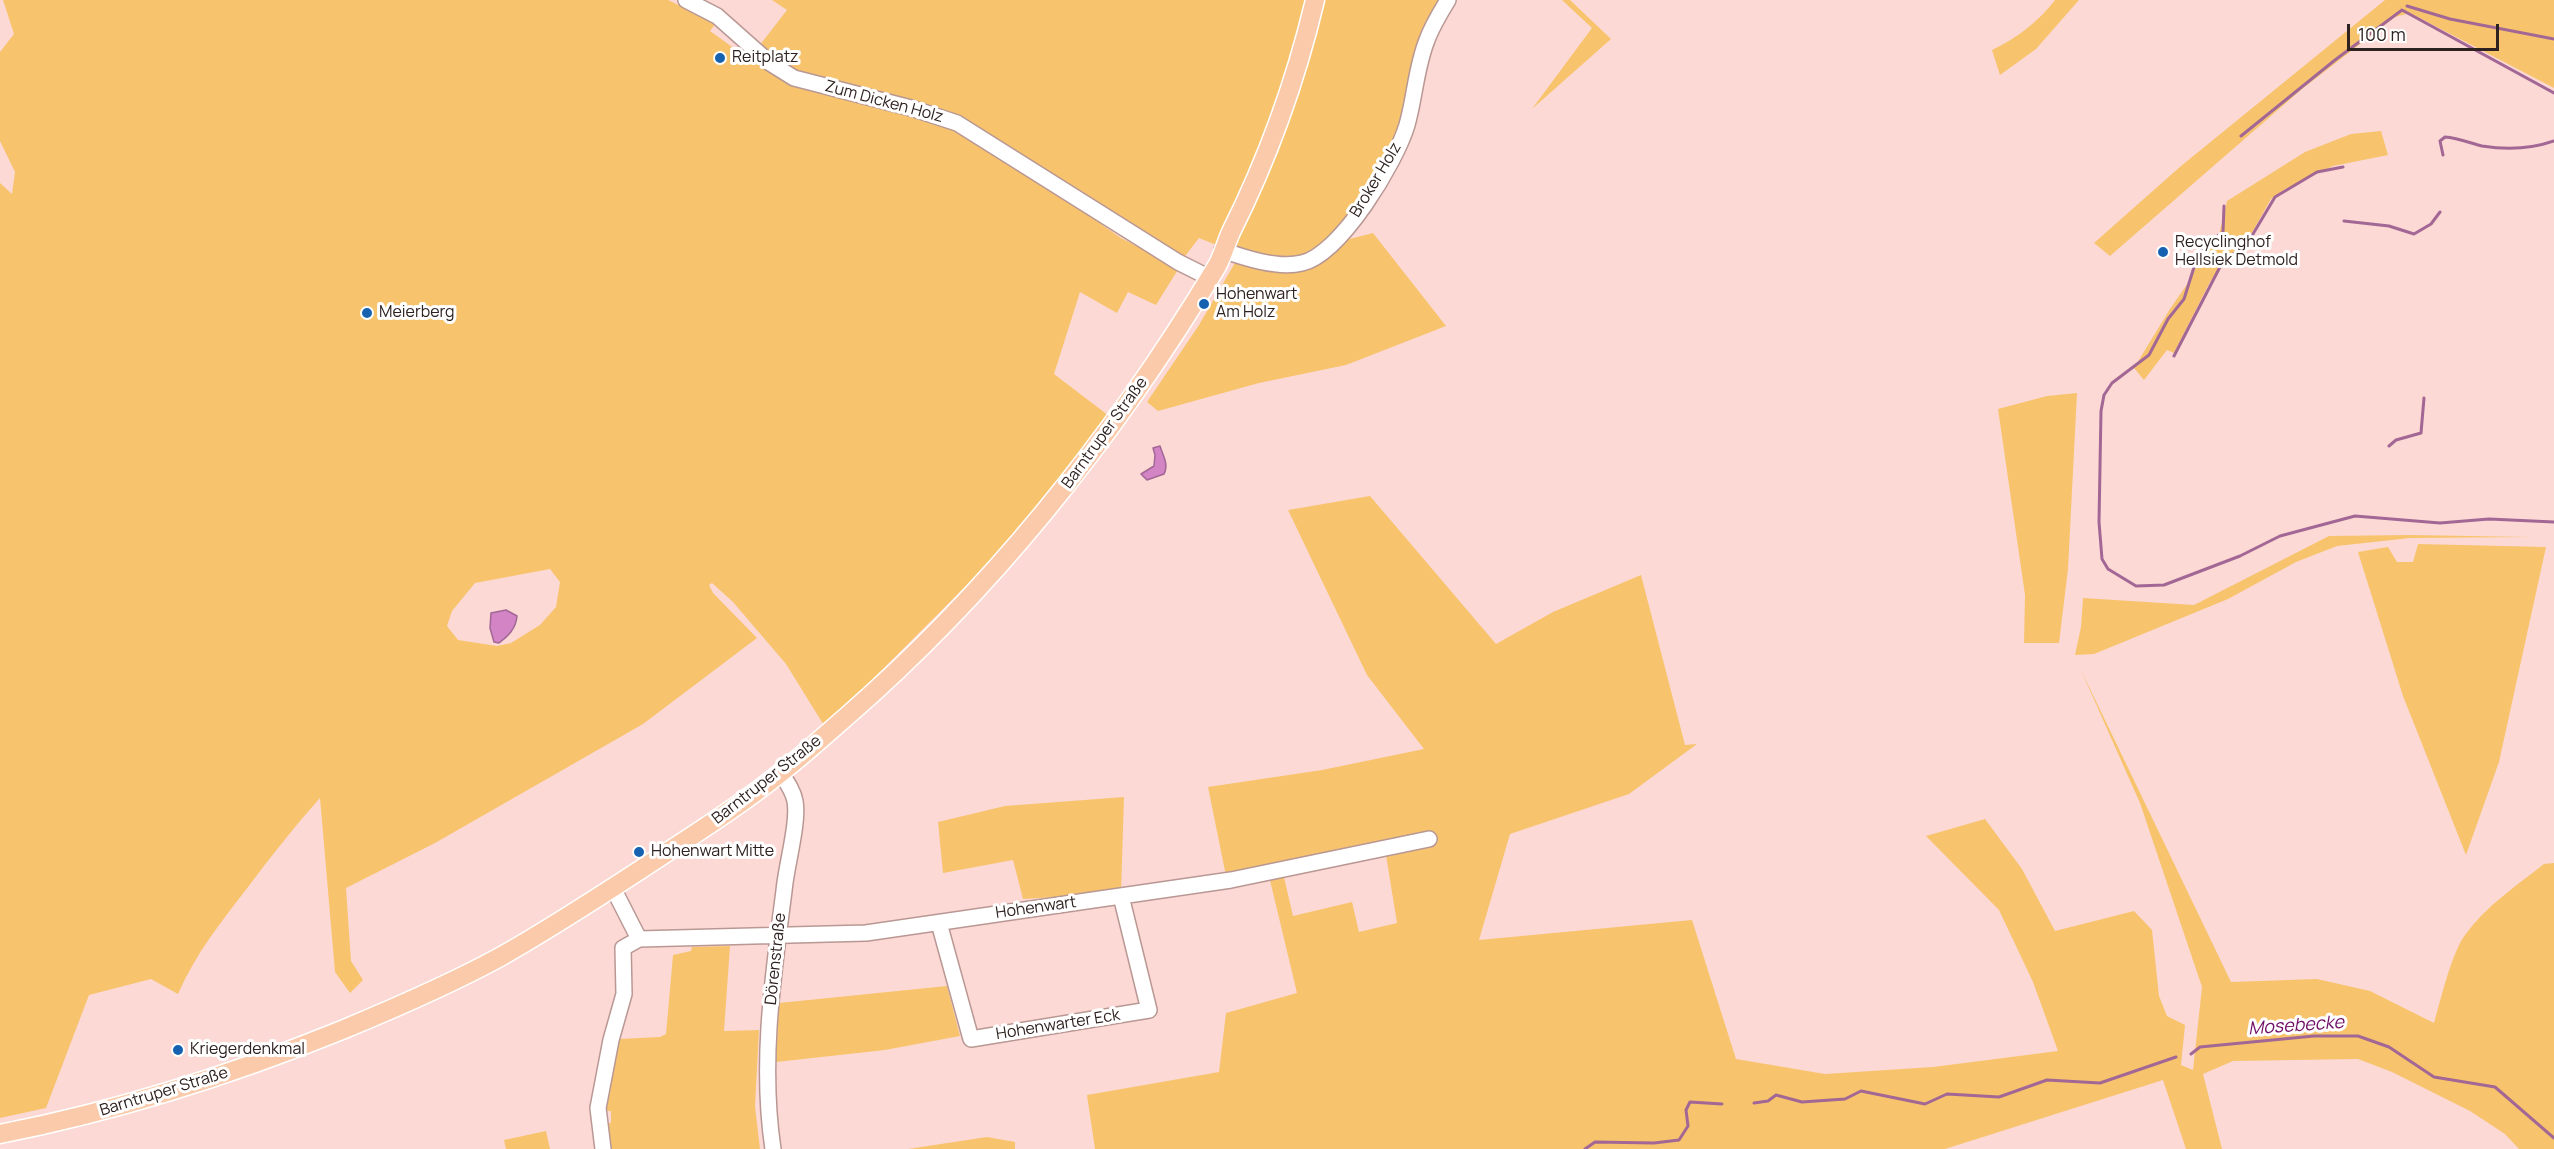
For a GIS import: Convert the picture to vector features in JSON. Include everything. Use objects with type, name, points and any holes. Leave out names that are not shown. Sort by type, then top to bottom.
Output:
[{"type":"main road","name":"Barntruper Straße","points":[[0,1134],[127,1104],[272,1058],[389,1010],[467,974],[538,935],[741,803],[852,712],[909,660],[971,597],[1082,466],[1134,395],[1208,277],[1216,256],[1222,250],[1250,192],[1277,128],[1300,58],[1315,0]]},
{"type":"street","name":"Zum Dicken Holz","points":[[686,0],[717,16],[777,68],[794,78],[911,108],[957,123],[1178,262],[1208,277]]},
{"type":"street","name":"Broker Holz","points":[[1222,250],[1275,264],[1291,265],[1310,260],[1333,244],[1365,204],[1400,143],[1407,125],[1426,41],[1448,0]]},
{"type":"street","name":"Dörenstraße","points":[[773,1149],[769,1122],[766,1060],[778,934],[795,815],[795,800],[780,772]]},
{"type":"street","name":"Hohenwart","points":[[639,939],[866,933],[1016,909],[1232,880],[1429,839]]},
{"type":"street","points":[[603,1149],[598,1107],[611,1040],[624,994],[623,948],[639,939],[613,888]]},
{"type":"street","name":"Hohenwarter Eck","points":[[939,923],[971,1040],[1149,1010],[1121,896]]},
{"type":"shaded area","points":[[3,0],[668,0],[716,23],[710,31],[749,59],[787,10],[772,0],[1446,0],[1399,142],[1332,241],[1296,262],[1234,252],[1199,238],[1179,264],[1103,219],[1102,225],[1121,238],[1179,268],[1156,305],[1128,292],[1117,313],[1080,292],[1054,374],[1113,419],[996,556],[825,727],[786,664],[733,602],[712,583],[709,585],[713,593],[757,638],[643,724],[435,843],[346,888],[351,961],[363,980],[350,993],[335,972],[320,798],[219,925],[201,951],[178,994],[151,979],[89,995],[46,1108],[0,1118],[0,183],[12,194],[15,172],[0,141],[0,52],[14,34]],"holes":[[[550,569],[560,582],[556,607],[540,625],[511,643],[497,646],[458,640],[447,626],[452,611],[475,583]]]},
{"type":"shaded area","points":[[1562,0],[1570,0],[1611,39],[1532,109],[1592,28]]},
{"type":"shaded area","points":[[2055,0],[2079,0],[2036,49],[2000,75],[1992,50],[2026,29]]},
{"type":"shaded area","points":[[2385,0],[2554,0],[2554,88],[2410,13],[2395,17],[2302,89],[2110,256],[2094,243],[2181,166]]},
{"type":"shaded area","points":[[2381,131],[2388,155],[2333,166],[2285,189],[2271,199],[2250,236],[2224,262],[2210,282],[2174,353],[2167,350],[2144,380],[2134,368],[2190,280],[2198,263],[2218,239],[2227,201],[2305,152],[2351,134]]},
{"type":"shaded area","points":[[1373,233],[1446,326],[1346,365],[1259,383],[1158,411],[1147,402],[1199,325],[1236,261],[1288,267],[1338,242]]},
{"type":"shaded area","points":[[2077,393],[2068,569],[2059,643],[2024,643],[2025,595],[1998,409],[2047,396]]},
{"type":"shaded area","points":[[1160,446],[1166,463],[1164,474],[1147,480],[1141,474],[1154,466],[1153,448]]},
{"type":"shaded area","points":[[1370,496],[1496,644],[1553,612],[1641,575],[1685,745],[1697,744],[1629,794],[1510,834],[1479,940],[1692,920],[1736,1059],[1825,1074],[1933,1067],[2058,1051],[2033,982],[1999,910],[1926,836],[1985,819],[2022,869],[2055,931],[2134,911],[2152,930],[2159,996],[2167,1016],[2185,1025],[2181,1065],[2193,1070],[2202,987],[2140,803],[2080,668],[2231,982],[2317,979],[2370,991],[2434,1023],[2451,965],[2465,935],[2482,915],[2512,888],[2544,864],[2554,863],[2554,1149],[2519,1149],[2505,1134],[2470,1111],[2392,1072],[2358,1059],[2233,1061],[2203,1074],[2222,1149],[2186,1149],[2163,1080],[1945,1149],[1095,1149],[1087,1095],[1219,1072],[1226,1013],[1297,993],[1269,876],[1283,873],[1293,916],[1352,902],[1359,932],[1397,923],[1385,849],[1226,876],[1208,787],[1322,770],[1424,749],[1367,675],[1288,510]]},
{"type":"shaded area","points":[[2329,536],[2532,537],[2410,538],[2337,546],[2296,562],[2228,599],[2094,654],[2075,655],[2081,627],[2083,598],[2194,605]]},
{"type":"shaded area","points":[[2418,544],[2546,547],[2499,762],[2466,855],[2403,696],[2358,552],[2388,547],[2397,562],[2413,562]]},
{"type":"shaded area","points":[[506,610],[517,616],[515,625],[499,643],[494,642],[490,628],[491,613]]},
{"type":"shaded area","points":[[1124,797],[1121,893],[1023,899],[1013,860],[943,873],[938,822],[1005,806]]},
{"type":"shaded area","points":[[730,946],[724,1031],[759,1030],[755,1106],[760,1149],[608,1149],[604,1124],[611,1123],[611,1111],[603,1111],[619,1039],[660,1037],[666,1034],[673,955],[691,951],[692,947]]},
{"type":"shaded area","points":[[947,986],[960,1036],[885,1050],[776,1062],[779,1003]]},
{"type":"shaded area","points":[[546,1131],[550,1149],[506,1149],[504,1140]]},
{"type":"shaded area","points":[[987,1137],[1015,1142],[1015,1149],[908,1149]]},
{"type":"waterway","points":[[2407,6],[2450,19],[2554,39]]},
{"type":"waterway","points":[[2241,136],[2335,60],[2402,10],[2554,93]]},
{"type":"waterway","points":[[2443,155],[2440,141],[2445,137],[2500,148],[2527,147],[2554,141]]},
{"type":"waterway","points":[[2174,356],[2221,265],[2250,239],[2275,197],[2317,172],[2343,167]]},
{"type":"waterway","points":[[2224,206],[2223,232],[2204,246],[2196,261],[2184,299],[2168,319],[2149,355],[2112,383],[2104,395],[2101,411],[2099,522],[2102,559],[2108,569],[2136,586],[2164,585],[2240,556],[2280,536],[2355,516],[2440,523],[2489,519],[2554,522]]},
{"type":"waterway","points":[[2344,221],[2389,226],[2414,234],[2431,224],[2440,212]]},
{"type":"waterway","points":[[2389,446],[2396,440],[2421,433],[2424,398]]},
{"type":"waterway","name":"Mosebecke","points":[[2191,1054],[2200,1047],[2314,1036],[2358,1036],[2389,1047],[2434,1077],[2495,1087],[2554,1138]]},
{"type":"waterway","name":"Mosebecke","points":[[1754,1103],[1768,1101],[1776,1095],[1802,1102],[1845,1099],[1861,1091],[1925,1104],[1947,1094],[1999,1097],[2047,1080],[2100,1083],[2176,1057]]},
{"type":"waterway","name":"Mosebecke","points":[[1585,1149],[1595,1142],[1654,1143],[1679,1140],[1688,1126],[1686,1110],[1690,1102],[1722,1104]]},
{"type":"place","name":"Reitplatz","points":[[720,58]]},
{"type":"place","name":"Recyclinghof Hellsiek Detmold","points":[[2163,252]]},
{"type":"place","name":"Hohenwart Am Holz","points":[[1204,304]]},
{"type":"place","name":"Meierberg","points":[[367,313]]},
{"type":"place","name":"Hohenwart Mitte","points":[[639,852]]},
{"type":"place","name":"Kriegerdenkmal","points":[[178,1050]]}]
